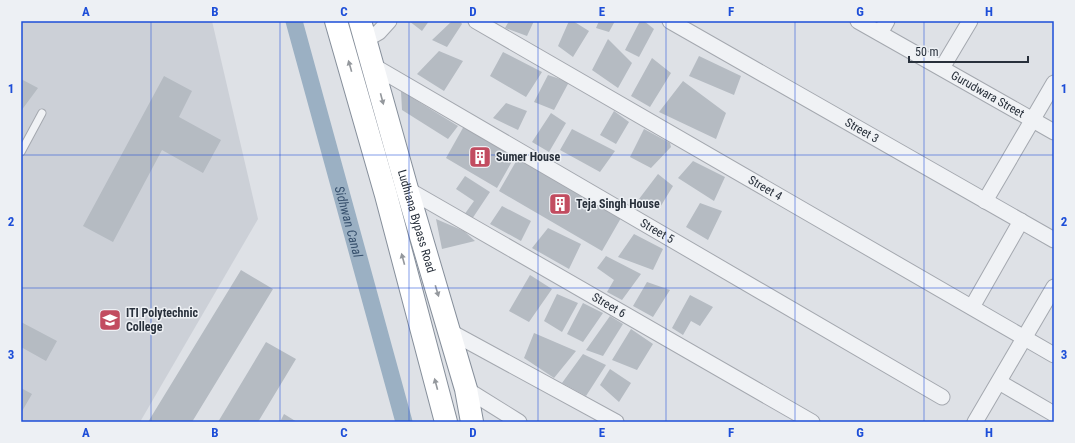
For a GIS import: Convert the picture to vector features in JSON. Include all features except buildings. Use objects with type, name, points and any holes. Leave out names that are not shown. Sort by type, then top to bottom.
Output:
[{"type":"highway","name":"Ludhiana Bypass Road","points":[[336,21],[386,195],[446,422]]},
{"type":"highway","name":"Ludhiana Bypass Road","points":[[362,31],[466,389],[472,422]]},
{"type":"street","points":[[362,31],[379,32],[389,21]]},
{"type":"street","name":"Street 4","points":[[476,21],[1054,355]]},
{"type":"street","name":"Street 3","points":[[670,21],[1054,240]]},
{"type":"street","name":"Gurudwara Street","points":[[858,21],[884,27],[942,68],[1032,122],[1054,132]]},
{"type":"street","points":[[942,68],[970,21]]},
{"type":"street","name":"Street 5","points":[[372,65],[942,397]]},
{"type":"street","points":[[985,201],[1054,83]]},
{"type":"street","name":"Street 6","points":[[407,189],[812,422]]},
{"type":"street","points":[[972,307],[1021,221]]},
{"type":"street","points":[[975,422],[1054,286]]},
{"type":"street","points":[[449,331],[616,422]]},
{"type":"street","points":[[999,382],[1054,414]]},
{"type":"street","points":[[466,389],[519,422]]},
{"type":"lane","points":[[21,152],[42,113]]},
{"type":"shaded area","name":"ITI Polytechnic College","points":[[21,21],[212,21],[258,219],[140,422],[21,422]]},
{"type":"waterway","name":"Sidhwan Canal","points":[[294,21],[404,422]]},
{"type":"place","name":"Sumer House","points":[[480,157]]},
{"type":"place","name":"Teja Singh House","points":[[560,204]]},
{"type":"place","name":"ITI Polytechnic College","points":[[110,320]]}]
